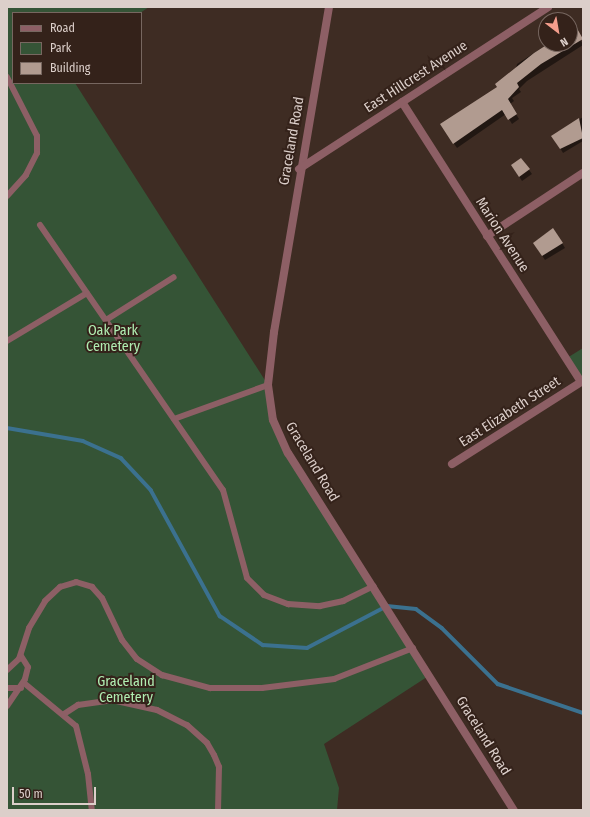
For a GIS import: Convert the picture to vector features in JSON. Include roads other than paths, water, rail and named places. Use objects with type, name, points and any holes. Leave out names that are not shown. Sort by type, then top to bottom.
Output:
[{"type":"street","name":"Graceland Road","points":[[330,7],[299,169],[268,385],[280,437],[514,810]]},
{"type":"street","name":"East Hillcrest Avenue","points":[[299,169],[548,7]]},
{"type":"street","name":"Marion Avenue","points":[[402,102],[487,236],[582,381]]},
{"type":"street","points":[[487,236],[583,173]]},
{"type":"street","name":"East Elizabeth Street","points":[[452,464],[582,381]]},
{"type":"lane","points":[[7,77],[37,136],[37,153],[26,175],[7,196]]},
{"type":"lane","points":[[40,225],[223,490],[247,578],[264,595],[288,604],[320,606],[343,601],[374,586]]},
{"type":"lane","points":[[106,320],[174,277]]},
{"type":"lane","points":[[7,341],[87,293]]},
{"type":"lane","points":[[174,419],[268,385]]},
{"type":"lane","points":[[7,670],[21,656],[29,628],[45,601],[60,588],[76,582],[92,587],[102,598],[122,640],[137,658],[162,675],[210,688],[262,688],[334,679],[413,648]]},
{"type":"lane","points":[[7,706],[22,686],[28,667],[21,656]]},
{"type":"lane","points":[[7,688],[22,686],[64,714],[76,726],[82,740],[92,810]]},
{"type":"lane","points":[[64,714],[78,705],[112,700],[157,710],[187,725],[207,743],[214,755],[219,774],[218,810]]},
{"type":"waterway","points":[[7,428],[83,441],[121,458],[151,490],[220,616],[263,645],[307,648],[387,606],[416,609],[442,628],[498,684],[583,713]]},
{"type":"park label","name":"Oak Park Cemetery","points":[[113,340]]},
{"type":"park label","name":"Graceland Cemetery","points":[[126,690]]}]
